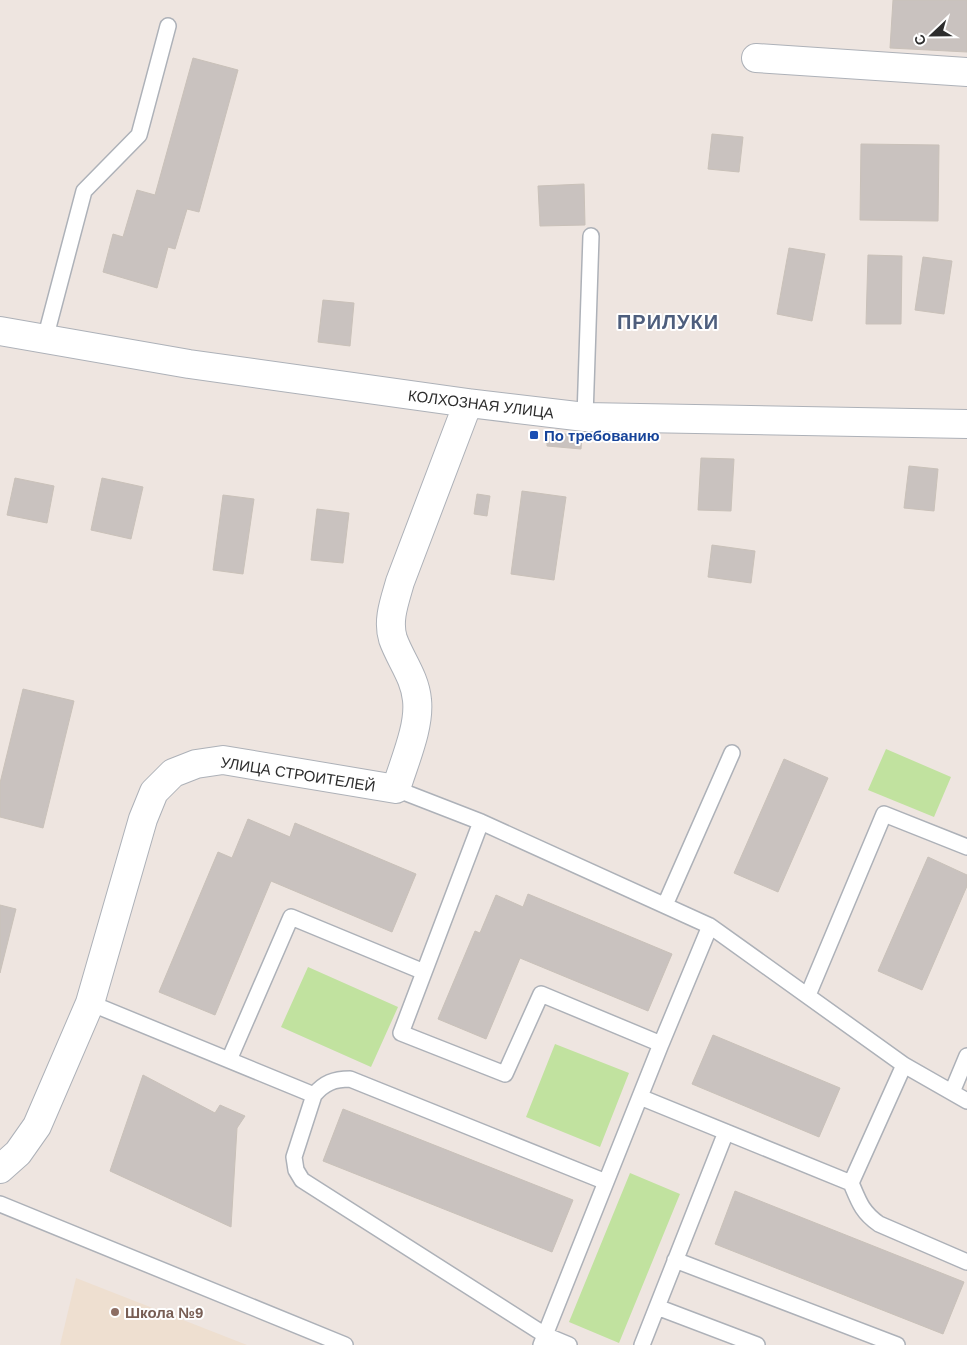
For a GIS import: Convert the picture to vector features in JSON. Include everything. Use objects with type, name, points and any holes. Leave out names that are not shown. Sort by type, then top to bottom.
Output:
[{"type":"street","points":[[756,58],[967,72]]},
{"type":"street","name":"КОЛХОЗНАЯ УЛИЦА","points":[[0,331],[189,364],[468,403],[585,417],[967,424]]},
{"type":"street","name":"УЛИЦА СТРОИТЕЛЕЙ","points":[[0,1169],[18,1153],[36,1126],[90,1003],[143,819],[154,792],[173,773],[196,764],[223,760],[396,789],[417,718],[417,698],[412,678],[393,638],[391,625],[392,609],[400,582],[468,403]]},
{"type":"lane","points":[[45,339],[84,192],[139,135],[168,26]]},
{"type":"lane","points":[[585,417],[591,236]]},
{"type":"lane","points":[[665,905],[732,753]]},
{"type":"lane","points":[[396,789],[481,822],[710,926],[904,1064],[967,1101]]},
{"type":"lane","points":[[808,995],[884,814],[967,847]]},
{"type":"lane","points":[[481,822],[401,1033],[504,1074],[541,994],[661,1044]]},
{"type":"lane","points":[[229,1060],[291,917],[424,972]]},
{"type":"lane","points":[[543,1340],[710,926]]},
{"type":"lane","points":[[90,1003],[314,1095]]},
{"type":"lane","points":[[952,1092],[967,1056]]},
{"type":"lane","points":[[904,1064],[851,1183],[860,1206],[868,1217],[879,1224],[967,1262]]},
{"type":"lane","points":[[569,1345],[543,1340],[302,1180],[296,1170],[294,1157],[314,1095],[328,1083],[339,1079],[350,1079],[606,1182]]},
{"type":"lane","points":[[640,1097],[851,1183]]},
{"type":"lane","points":[[642,1345],[726,1132]]},
{"type":"lane","points":[[0,1204],[345,1345]]},
{"type":"lane","points":[[675,1260],[897,1345]]},
{"type":"lane","points":[[657,1307],[757,1345]]},
{"type":"shaded area","name":"Школа №9","points":[[76,1278],[247,1345],[60,1345]]},
{"type":"green space","points":[[886,749],[951,777],[934,817],[868,790]]},
{"type":"green space","points":[[308,967],[398,1007],[371,1067],[281,1027]]},
{"type":"green space","points":[[555,1044],[629,1073],[600,1147],[526,1117]]},
{"type":"green space","points":[[630,1173],[680,1194],[619,1343],[569,1322]]},
{"type":"building","points":[[893,0],[967,0],[967,52],[890,48]]},
{"type":"building","points":[[193,58],[238,70],[199,212],[187,209],[175,249],[168,247],[157,288],[103,272],[113,234],[123,237],[137,190],[155,195]]},
{"type":"building","points":[[712,134],[743,137],[739,172],[708,169]]},
{"type":"building","points":[[861,144],[939,145],[938,221],[860,220]]},
{"type":"building","points":[[584,184],[585,225],[540,226],[538,186]]},
{"type":"building","points":[[789,248],[825,254],[812,321],[777,314]]},
{"type":"building","points":[[868,255],[902,256],[901,324],[866,324]]},
{"type":"building","points":[[923,257],[952,261],[944,314],[915,310]]},
{"type":"building","points":[[323,300],[354,303],[350,346],[318,342]]},
{"type":"building","points":[[547,433],[582,435],[581,449],[547,446]]},
{"type":"building","points":[[701,458],[734,459],[731,511],[698,510]]},
{"type":"building","points":[[909,466],[938,469],[934,511],[904,508]]},
{"type":"building","points":[[15,478],[54,486],[47,523],[7,515]]},
{"type":"building","points":[[102,478],[143,487],[131,539],[91,530]]},
{"type":"building","points":[[522,491],[566,497],[554,580],[511,574]]},
{"type":"building","points":[[477,494],[490,496],[487,516],[474,514]]},
{"type":"building","points":[[223,495],[254,499],[243,574],[213,570]]},
{"type":"building","points":[[317,509],[349,513],[343,563],[311,560]]},
{"type":"building","points":[[712,545],[755,551],[751,583],[708,577]]},
{"type":"building","points":[[23,689],[74,701],[43,828],[0,817],[0,783]]},
{"type":"building","points":[[784,759],[828,778],[778,892],[734,873]]},
{"type":"building","points":[[248,819],[290,837],[295,823],[416,874],[392,932],[271,881],[215,1015],[159,992],[218,852],[232,858]]},
{"type":"building","points":[[928,857],[967,875],[967,886],[922,990],[878,971]]},
{"type":"building","points":[[528,894],[672,954],[648,1011],[520,958],[486,1039],[438,1019],[475,931],[480,933],[496,895],[523,907]]},
{"type":"building","points":[[0,905],[16,909],[0,973]]},
{"type":"building","points":[[713,1035],[840,1088],[819,1137],[692,1084]]},
{"type":"building","points":[[143,1075],[215,1113],[220,1105],[245,1116],[237,1128],[231,1227],[110,1171]]},
{"type":"building","points":[[343,1109],[573,1200],[552,1252],[323,1161]]},
{"type":"building","points":[[735,1191],[964,1282],[943,1334],[715,1244]]},
{"type":"place","name":"По требованию","points":[[534,435]]},
{"type":"place","name":"Школа №9","points":[[115,1312]]},
{"type":"district","name":"ПРИЛУКИ","points":[[668,322]]}]
